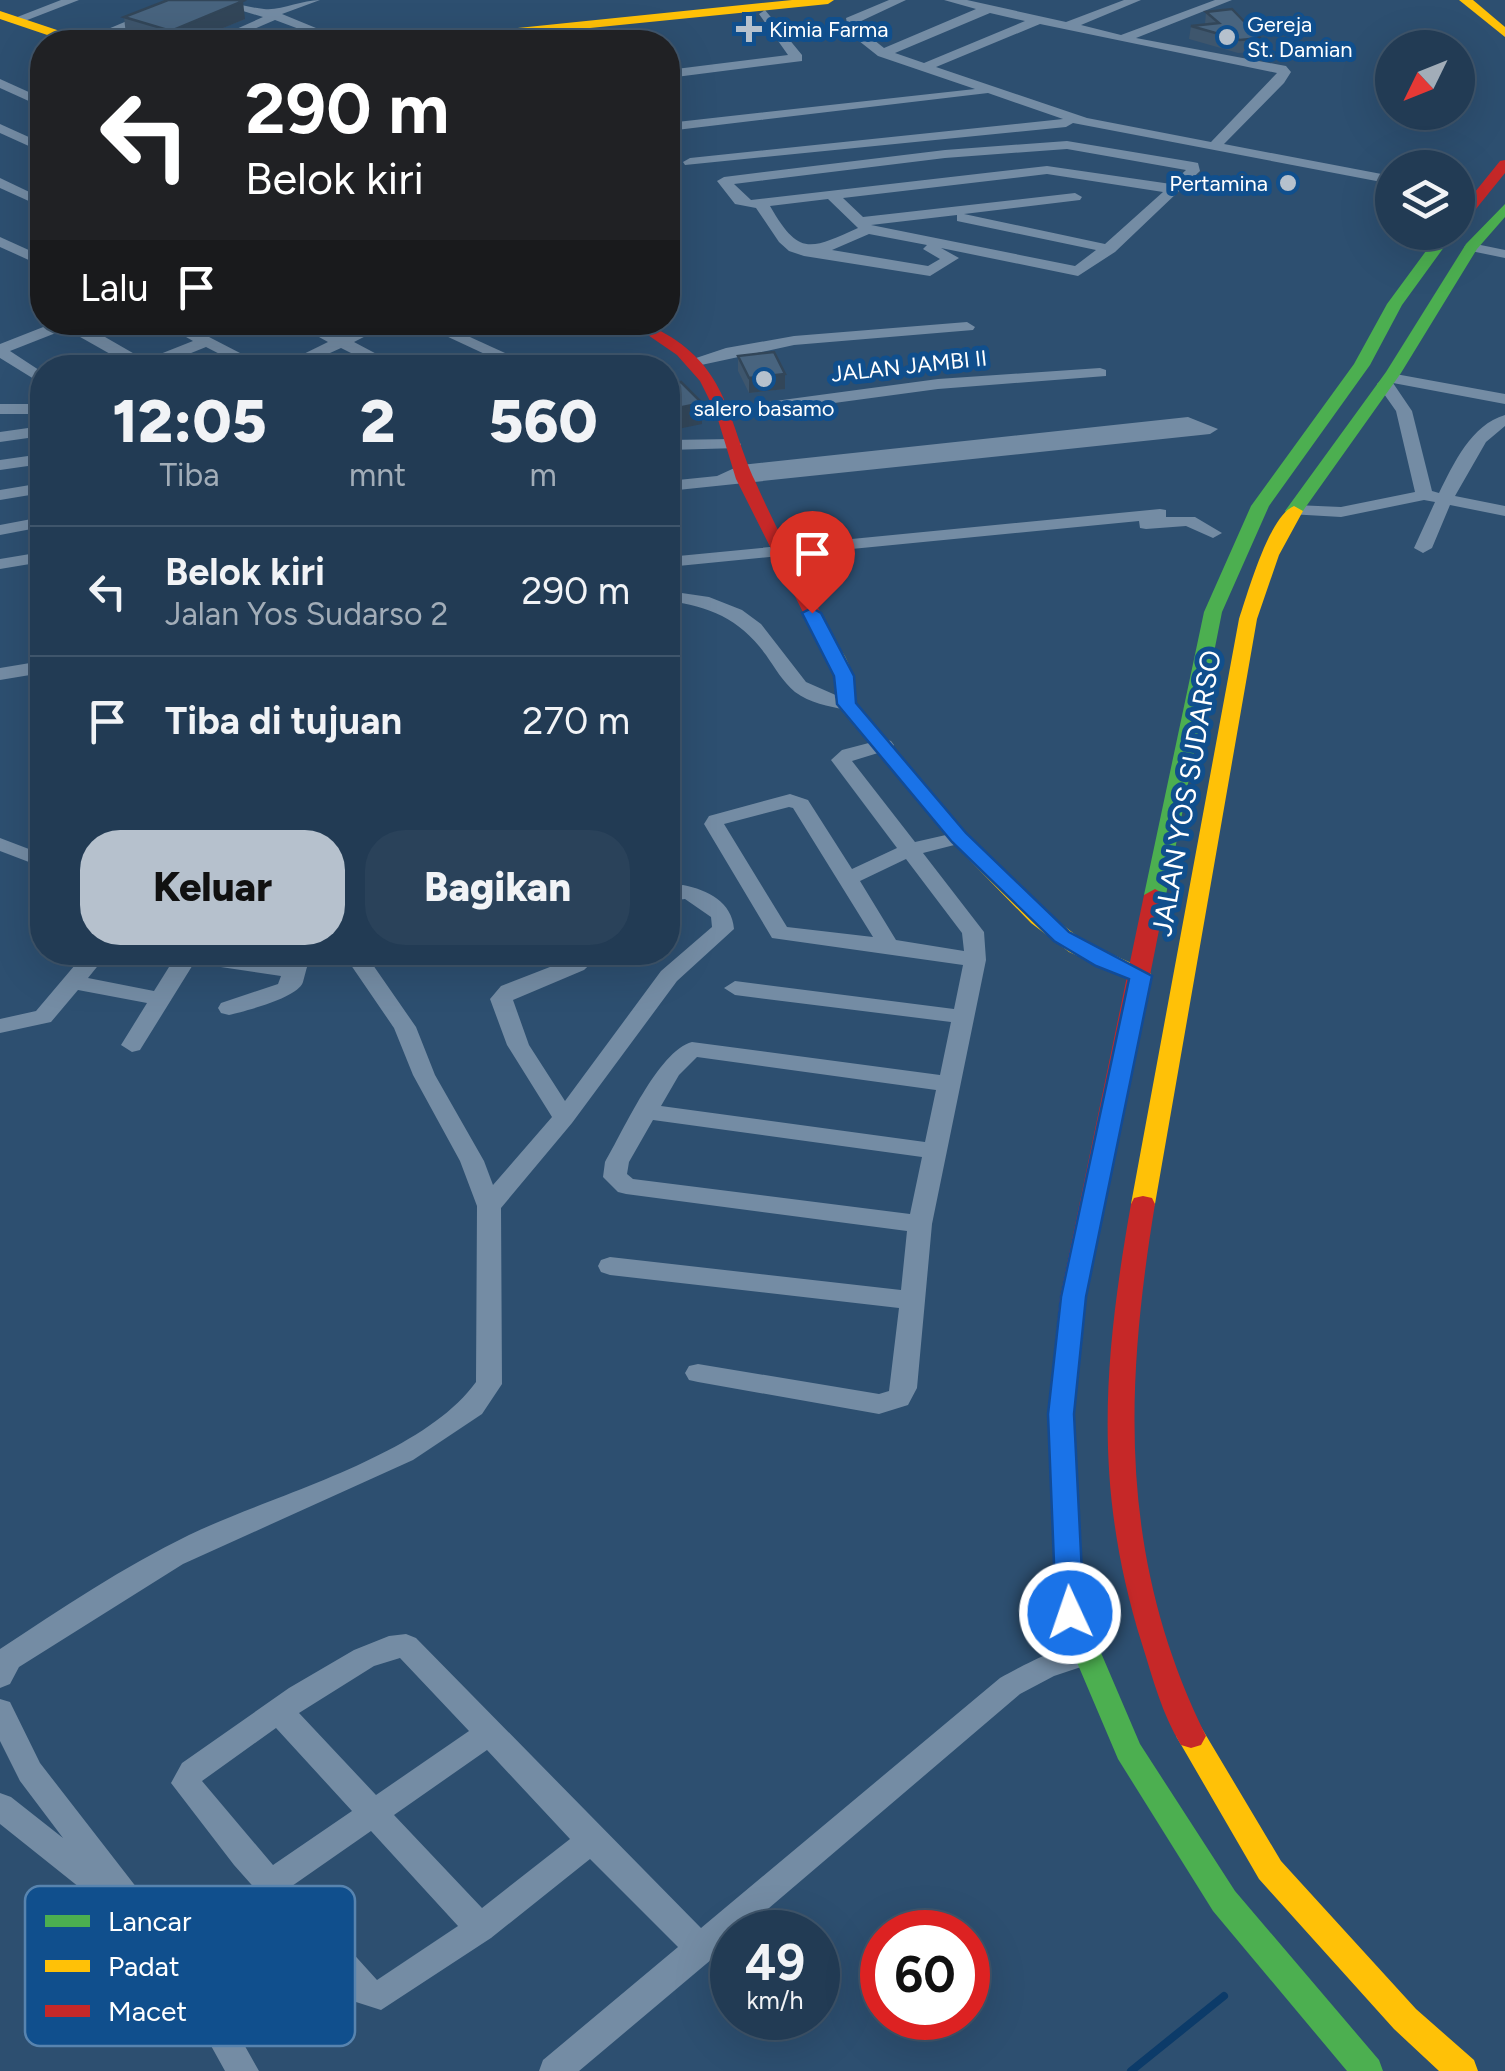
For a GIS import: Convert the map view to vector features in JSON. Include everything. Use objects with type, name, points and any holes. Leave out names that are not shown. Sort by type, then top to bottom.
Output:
[{"type":"main road","points":[[558,30],[828,0]]},
{"type":"main road","points":[[584,30],[829,7],[852,0]]},
{"type":"main road","points":[[1465,0],[1505,33]]},
{"type":"main road","points":[[1488,0],[1505,15]]},
{"type":"main road","points":[[4,20],[30,34]]},
{"type":"main road","points":[[4,20],[39,30]]},
{"type":"main road","points":[[1475,196],[1505,164]]},
{"type":"main road","points":[[1475,208],[1500,214]]},
{"type":"main road","name":"JALAN YOS SUDARSO","points":[[1367,2071],[1224,1901],[1225,1851],[1180,1718],[1126,1536],[1116,1418],[1126,1300],[1248,619],[1268,564],[1296,510],[1387,381],[1466,253],[1500,214]]},
{"type":"main road","name":"JALAN YOS SUDARSO","points":[[1438,250],[1395,304],[1362,366],[1260,506],[1213,612],[1073,1297],[1061,1414],[1070,1613],[1128,1750],[1225,1851],[1270,1870],[1405,2020],[1462,2071]]},
{"type":"main road","points":[[1436,254],[1466,253]]},
{"type":"main road","points":[[639,335],[688,357]]},
{"type":"main road","points":[[655,335],[688,357],[707,379],[724,413],[733,444],[736,477],[844,676],[846,704],[959,838],[1061,936],[1104,961],[1141,976]]},
{"type":"main road","points":[[1235,558],[1268,564]]},
{"type":"main road","points":[[1202,661],[1241,664]]},
{"type":"street","points":[[4,20],[73,0]]},
{"type":"street","points":[[112,30],[188,0]]},
{"type":"street","points":[[213,0],[312,30]]},
{"type":"street","points":[[239,30],[314,0]]},
{"type":"street","points":[[900,0],[849,19],[854,30],[883,54],[1084,122],[1216,146],[1234,155],[1375,187]]},
{"type":"street","points":[[950,0],[1121,39],[1272,66],[1284,72],[1216,146]]},
{"type":"street","points":[[883,54],[1003,0]]},
{"type":"street","points":[[1067,27],[1135,0]]},
{"type":"street","points":[[1121,39],[1226,0]]},
{"type":"street","points":[[680,73],[798,58],[766,14]]},
{"type":"street","points":[[922,68],[1038,20]]},
{"type":"street","points":[[0,83],[30,97]]},
{"type":"street","points":[[680,126],[989,92]]},
{"type":"street","points":[[690,162],[1084,122]]},
{"type":"street","points":[[0,128],[30,142]]},
{"type":"street","points":[[990,208],[938,146],[1077,134],[1375,177]]},
{"type":"street","points":[[861,228],[1070,271],[1086,269],[1110,249],[1174,189],[1193,171],[1193,166],[1087,146],[945,154],[724,181],[740,201],[761,203],[1047,170],[1174,189]]},
{"type":"street","points":[[1033,235],[1096,176]]},
{"type":"street","points":[[4,187],[30,198]]},
{"type":"street","points":[[761,203],[781,240],[802,251],[930,272],[952,258],[861,228],[833,196]]},
{"type":"street","points":[[816,252],[861,228],[1075,197]]},
{"type":"street","points":[[946,214],[1110,249]]},
{"type":"street","points":[[0,241],[30,256]]},
{"type":"street","points":[[1466,253],[1505,254]]},
{"type":"street","points":[[688,357],[789,340],[967,327]]},
{"type":"street","points":[[0,350],[39,335]]},
{"type":"street","points":[[91,335],[125,355]]},
{"type":"street","points":[[191,335],[232,355]]},
{"type":"street","points":[[327,335],[368,355]]},
{"type":"street","points":[[312,355],[357,335]]},
{"type":"street","points":[[453,335],[500,355]]},
{"type":"street","points":[[177,355],[204,342]]},
{"type":"street","points":[[0,350],[30,371]]},
{"type":"street","name":"JALAN JAMBI II","points":[[724,413],[938,384],[1100,372]]},
{"type":"street","points":[[1387,381],[1503,396]]},
{"type":"street","points":[[1387,381],[1404,411],[1424,496]]},
{"type":"street","points":[[0,409],[30,409]]},
{"type":"street","points":[[1423,548],[1443,500],[1489,426],[1505,420]]},
{"type":"street","points":[[680,484],[736,477],[1188,422],[1210,429],[736,477]]},
{"type":"street","points":[[0,437],[30,433]]},
{"type":"street","points":[[680,445],[733,444]]},
{"type":"street","points":[[0,465],[30,461]]},
{"type":"street","points":[[0,495],[30,490]]},
{"type":"street","points":[[1296,510],[1341,512],[1424,496],[1505,511]]},
{"type":"street","points":[[680,561],[1160,514]]},
{"type":"street","points":[[883,541],[946,543],[1183,520],[1212,532]]},
{"type":"street","points":[[0,530],[30,524]]},
{"type":"street","points":[[0,564],[30,560]]},
{"type":"street","points":[[680,598],[710,603],[731,612],[754,628],[802,691],[814,698],[846,704]]},
{"type":"street","points":[[0,674],[30,668]]},
{"type":"street","points":[[698,1373],[879,1404],[891,1402],[904,1388],[920,1224],[964,1017],[974,960],[974,932],[840,760],[884,745]]},
{"type":"street","points":[[889,945],[798,802],[727,814],[714,824],[780,933],[889,945],[974,960]]},
{"type":"street","points":[[849,878],[911,849],[959,838]]},
{"type":"street","points":[[0,844],[30,856]]},
{"type":"street","points":[[488,1206],[564,1118],[669,976],[723,929],[722,915],[694,894],[680,890]]},
{"type":"street","points":[[0,1026],[43,1017],[88,965]]},
{"type":"street","points":[[132,1045],[160,1000],[174,965]]},
{"type":"street","points":[[246,965],[277,970],[288,965]]},
{"type":"street","points":[[229,1008],[286,989],[297,965]]},
{"type":"street","points":[[0,1676],[8,1660],[154,1568],[200,1542],[410,1449],[466,1416],[483,1400],[489,1384],[488,1206],[472,1161],[424,1075],[404,1027],[362,965]]},
{"type":"street","points":[[564,1118],[518,1046],[501,998],[509,991],[576,965]]},
{"type":"street","points":[[75,982],[160,1000]]},
{"type":"street","points":[[735,988],[964,1017]]},
{"type":"street","points":[[920,1224],[626,1186],[616,1177],[619,1153],[670,1070],[688,1051],[700,1048],[950,1084]]},
{"type":"street","points":[[646,1112],[934,1150]]},
{"type":"street","points":[[610,1266],[912,1300]]},
{"type":"street","points":[[489,1733],[270,1884],[186,1783],[192,1772],[278,1711],[373,1652],[398,1643],[406,1646],[489,1733],[590,1840],[701,1949]]},
{"type":"street","points":[[555,2071],[1010,1686],[1044,1668],[1086,1654]]},
{"type":"street","points":[[0,1711],[30,1772],[118,1886]]},
{"type":"street","points":[[278,1711],[480,1928]]},
{"type":"street","points":[[0,1806],[101,1886]]},
{"type":"street","points":[[355,1979],[367,1992],[376,1995],[392,1990],[480,1928],[590,1840]]},
{"type":"street","points":[[228,2046],[243,2071]]},
{"type":"building","points":[[168,0],[243,1],[173,30],[124,17]]},
{"type":"building","points":[[1232,9],[1260,38],[1240,40],[1191,26],[1219,23],[1206,12]]},
{"type":"building","points":[[774,352],[785,374],[749,378],[738,356]]},
{"type":"building","points":[[681,382],[702,403],[680,408]]},
{"type":"waterway","points":[[1131,2071],[1224,1996]]},
{"type":"traffic: fast","points":[[1294,511],[1393,373],[1471,247],[1505,208]]},
{"type":"traffic: fast","points":[[1155,895],[1213,612],[1260,506],[1362,365],[1395,304],[1435,250]]},
{"type":"traffic: fast","points":[[1069,1599],[1070,1613],[1128,1750],[1224,1901],[1367,2071]]},
{"type":"traffic: slow","points":[[536,30],[828,0]]},
{"type":"traffic: slow","points":[[1465,0],[1505,33]]},
{"type":"traffic: slow","points":[[0,15],[44,30]]},
{"type":"traffic: slow","points":[[1143,1204],[1248,619],[1270,555],[1294,511]]},
{"type":"traffic: slow","points":[[830,648],[844,677],[846,704],[959,838],[1039,918],[1077,947],[1141,976]]},
{"type":"traffic: slow","points":[[1191,1736],[1270,1870],[1405,2019],[1462,2071]]},
{"type":"traffic: jam","points":[[1475,201],[1505,164]]},
{"type":"traffic: jam","points":[[656,335],[683,352],[707,379],[724,413],[745,479],[830,648]]},
{"type":"traffic: jam","points":[[1069,1599],[1061,1414],[1073,1297],[1155,895]]},
{"type":"traffic: jam","points":[[1143,1204],[1121,1368],[1122,1491],[1131,1555],[1143,1601],[1180,1718],[1191,1736]]},
{"type":"place","name":"Kimia Farma","points":[[749,29]]},
{"type":"place","name":"Gereja St. Damian","points":[[1227,37]]},
{"type":"place","name":"Pertamina","points":[[1288,183]]},
{"type":"place","name":"salero basamo","points":[[764,379]]},
{"type":"route","points":[[812,613],[844,676],[846,704],[959,838],[1061,936],[1104,961],[1141,976],[1073,1297],[1061,1414],[1070,1613]]}]
